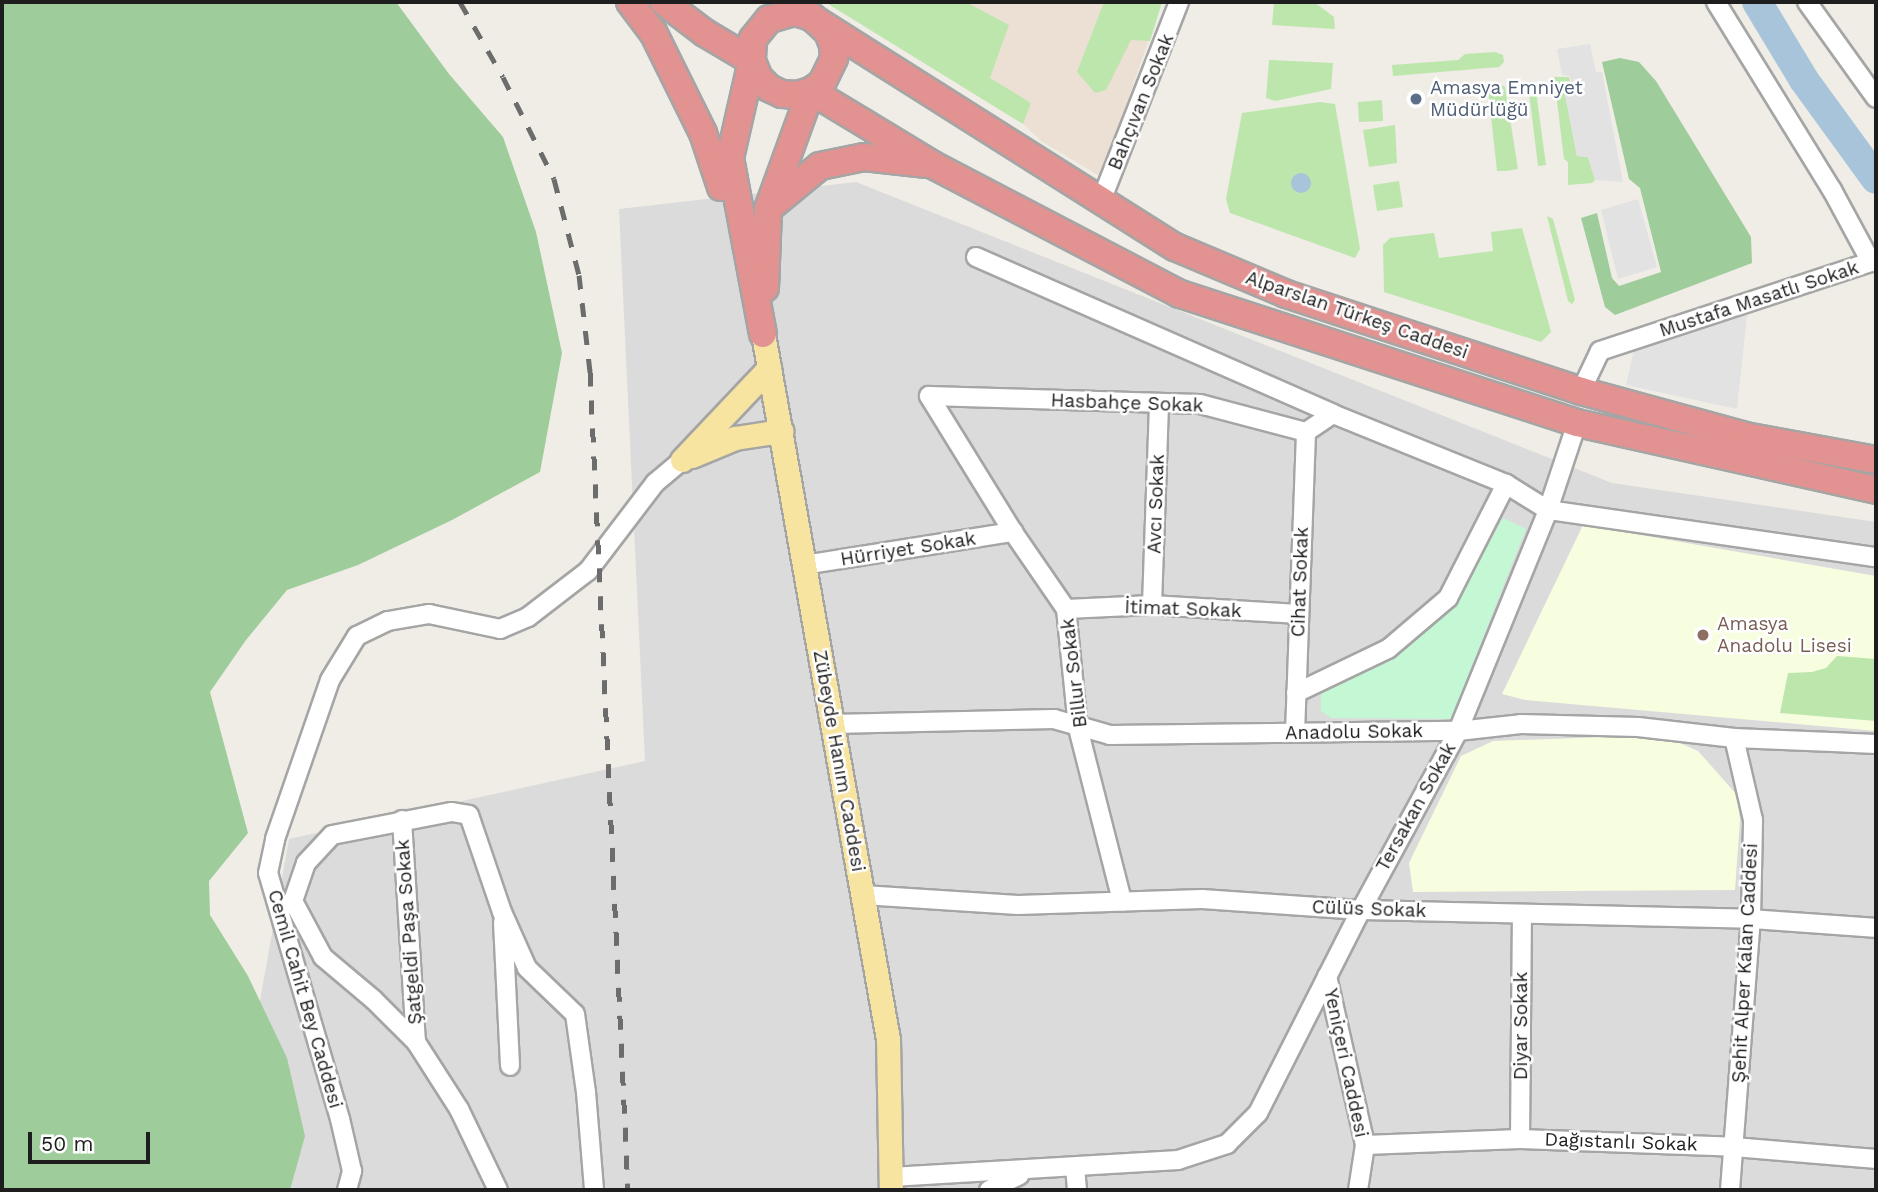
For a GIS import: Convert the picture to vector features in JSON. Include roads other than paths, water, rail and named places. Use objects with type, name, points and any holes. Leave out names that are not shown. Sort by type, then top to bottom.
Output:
[{"type":"highway","points":[[630,2],[653,32],[709,145],[763,334]]},
{"type":"highway","points":[[664,2],[705,33],[752,61],[759,78],[769,88],[782,94],[811,91],[822,83],[834,58],[828,32],[812,18],[794,12],[769,19],[753,39],[752,61],[730,158],[763,334]]},
{"type":"highway","name":"Alparslan Türkeş Caddesi","points":[[787,2],[1175,247],[1286,294],[1581,391],[1745,436],[1876,460]]},
{"type":"highway","points":[[763,334],[768,209],[811,91]]},
{"type":"highway","name":"Alparslan Türkeş Caddesi","points":[[811,91],[933,165],[1180,294],[1577,423],[1876,490]]},
{"type":"highway","points":[[768,209],[820,166],[864,157],[933,165]]},
{"type":"main road","name":"Zübeyde Hanım Caddesi","points":[[763,334],[888,1039],[891,1184]]},
{"type":"main road","points":[[682,460],[769,368]]},
{"type":"main road","points":[[682,460],[735,438],[780,431]]},
{"type":"street","name":"Bahçıvan Sokak","points":[[1101,201],[1179,2]]},
{"type":"street","name":"Mustafa Masatlı Sokak","points":[[1581,391],[1600,351],[1874,261],[1716,2]]},
{"type":"street","points":[[1807,2],[1876,98]]},
{"type":"street","points":[[976,257],[1333,414],[1506,484],[1548,510],[1876,557]]},
{"type":"street","name":"Hasbahçe Sokak","points":[[929,396],[1200,404],[1306,432]]},
{"type":"street","name":"Billur Sokak","points":[[929,396],[1013,532],[1066,609],[1079,728],[1122,901]]},
{"type":"street","name":"Avcı Sokak","points":[[1152,605],[1159,403]]},
{"type":"street","points":[[1306,432],[1333,414]]},
{"type":"street","name":"Tersakan Sokak","points":[[891,1184],[1033,1169],[1178,1160],[1227,1144],[1258,1114],[1361,910],[1458,731],[1548,510],[1577,423]]},
{"type":"street","name":"Cihat Sokak","points":[[1295,733],[1306,432]]},
{"type":"street","name":"Cemil Cahit Bey Caddesi","points":[[347,1190],[352,1171],[340,1119],[268,873],[275,839],[330,680],[357,636],[388,621],[429,614],[500,629],[528,617],[588,571],[655,483],[682,460]]},
{"type":"street","points":[[1296,693],[1388,649],[1448,598],[1506,484]]},
{"type":"street","name":"Hürriyet Sokak","points":[[804,565],[1013,532]]},
{"type":"street","name":"İtimat Sokak","points":[[1066,609],[1152,605],[1299,614]]},
{"type":"street","name":"Anadolu Sokak","points":[[832,724],[1054,719],[1110,735],[1458,731],[1521,724],[1638,727],[1734,738],[1876,744]]},
{"type":"street","name":"Şehit Alper Kalan Caddesi","points":[[1730,1190],[1751,919],[1753,820],[1734,738]]},
{"type":"street","points":[[293,901],[306,863],[332,835],[452,812],[469,815],[502,912],[527,968],[575,1014],[586,1092],[594,1190]]},
{"type":"street","name":"Şatgeldi Paşa Sokak","points":[[402,820],[416,1042],[459,1109],[498,1190]]},
{"type":"street","points":[[268,873],[293,901],[323,957],[374,1000],[416,1042]]},
{"type":"street","name":"Cülüs Sokak","points":[[863,895],[1018,905],[1202,899],[1361,910],[1751,919],[1876,928]]},
{"type":"street","points":[[502,912],[510,1066]]},
{"type":"street","name":"Diyar Sokak","points":[[1520,1139],[1522,914]]},
{"type":"street","name":"Yeniçeri Caddesi","points":[[1327,976],[1365,1145],[1358,1190]]},
{"type":"street","name":"Dağıstanlı Sokak","points":[[1365,1145],[1520,1139],[1734,1147],[1876,1158]]},
{"type":"street","points":[[1075,1167],[1077,1190]]},
{"type":"street","name":"Tersakan Sokak","points":[[989,1190],[1033,1169]]},
{"type":"water","points":[[1301,173],[1308,176],[1311,183],[1308,190],[1301,193],[1294,190],[1291,183],[1294,176]]},
{"type":"waterway","points":[[1757,2],[1804,80],[1876,179]]},
{"type":"railway","points":[[460,2],[503,77],[554,179],[579,275],[590,372],[628,1190]]},
{"type":"place","name":"Amasya Emniyet Müdürlüğü","points":[[1416,99]]},
{"type":"place","name":"Amasya Anadolu Lisesi","points":[[1703,635]]}]
